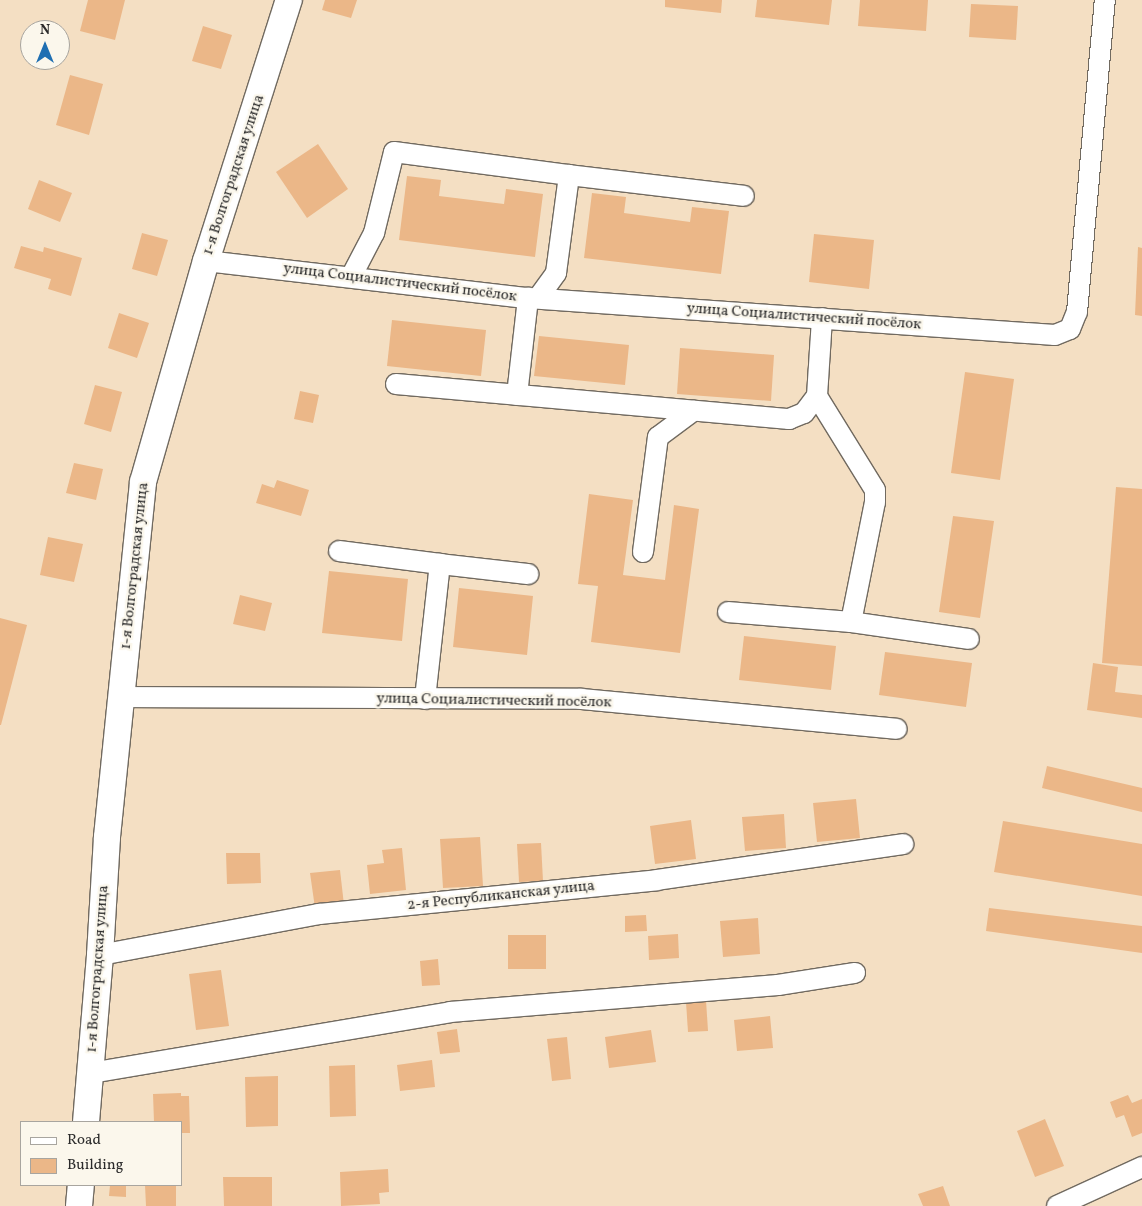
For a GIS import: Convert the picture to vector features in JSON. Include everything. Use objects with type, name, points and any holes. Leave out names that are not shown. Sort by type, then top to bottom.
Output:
[{"type":"street","name":"1-я Волгоградская улица","points":[[86,1121],[100,955],[107,837],[142,482],[206,261],[289,0]]},
{"type":"street","name":"улица Социалистический посёлок","points":[[206,261],[533,298],[1055,335],[1070,330],[1077,312],[1105,0]]},
{"type":"street","points":[[351,277],[374,233],[394,152],[569,176],[744,196]]},
{"type":"street","points":[[517,395],[533,298],[556,273],[569,176]]},
{"type":"street","points":[[822,318],[817,396],[875,490],[875,502],[851,622]]},
{"type":"street","points":[[396,384],[789,419],[804,412],[817,396]]},
{"type":"street","points":[[643,552],[658,437],[693,411]]},
{"type":"street","points":[[339,551],[528,574]]},
{"type":"street","points":[[425,699],[440,564]]},
{"type":"street","points":[[728,612],[851,622],[969,639]]},
{"type":"street","name":"улица Социалистический посёлок","points":[[121,697],[581,699],[897,728]]},
{"type":"street","name":"2-я Республиканская улица","points":[[100,955],[319,914],[657,880],[903,844]]},
{"type":"street","points":[[91,1073],[450,1012],[778,985],[854,973]]},
{"type":"street","points":[[1057,1206],[1142,1167]]},
{"type":"street","points":[[79,1206],[81,1186]]},
{"type":"building","points":[[88,0],[125,0],[115,40],[80,31]]},
{"type":"building","points":[[325,0],[357,0],[351,18],[322,10]]},
{"type":"building","points":[[665,0],[722,0],[721,13],[665,7]]},
{"type":"building","points":[[757,0],[832,0],[829,25],[755,17]]},
{"type":"building","points":[[860,0],[928,0],[926,31],[858,26]]},
{"type":"building","points":[[971,4],[1018,6],[1016,40],[969,37]]},
{"type":"building","points":[[203,26],[232,35],[221,69],[192,61]]},
{"type":"building","points":[[70,75],[103,84],[89,135],[56,125]]},
{"type":"building","points":[[318,144],[348,189],[307,218],[276,172]]},
{"type":"building","points":[[407,176],[441,180],[439,196],[504,204],[506,189],[543,194],[535,257],[399,240]]},
{"type":"building","points":[[39,180],[72,193],[60,222],[28,209]]},
{"type":"building","points":[[592,193],[626,197],[624,213],[690,222],[692,207],[729,211],[721,274],[584,258]]},
{"type":"building","points":[[142,233],[168,240],[157,276],[132,269]]},
{"type":"building","points":[[814,234],[874,240],[869,289],[809,282]]},
{"type":"building","points":[[21,246],[43,252],[44,247],[82,258],[71,296],[48,289],[51,279],[14,268]]},
{"type":"building","points":[[1138,247],[1142,248],[1142,316],[1135,315]]},
{"type":"building","points":[[119,313],[149,323],[137,358],[108,348]]},
{"type":"building","points":[[392,320],[486,330],[481,376],[387,366]]},
{"type":"building","points":[[539,336],[629,345],[625,385],[534,376]]},
{"type":"building","points":[[680,348],[774,355],[771,401],[677,394]]},
{"type":"building","points":[[965,372],[1014,379],[1000,480],[951,473]]},
{"type":"building","points":[[95,385],[122,392],[111,432],[84,424]]},
{"type":"building","points":[[300,391],[319,395],[313,423],[294,419]]},
{"type":"building","points":[[74,463],[103,469],[96,500],[66,493]]},
{"type":"building","points":[[277,480],[309,490],[301,516],[256,503],[262,484],[274,488]]},
{"type":"building","points":[[1116,487],[1142,489],[1142,666],[1102,663]]},
{"type":"building","points":[[589,494],[633,500],[623,575],[665,580],[674,505],[699,509],[680,653],[591,642],[598,586],[578,584]]},
{"type":"building","points":[[953,516],[994,521],[980,618],[939,612]]},
{"type":"building","points":[[48,537],[83,544],[74,582],[40,575]]},
{"type":"building","points":[[329,571],[408,579],[402,641],[322,633]]},
{"type":"building","points":[[459,588],[533,596],[527,655],[453,647]]},
{"type":"building","points":[[240,595],[272,603],[265,631],[233,624]]},
{"type":"building","points":[[0,618],[27,625],[1,725],[0,725]]},
{"type":"building","points":[[744,636],[836,646],[831,690],[739,680]]},
{"type":"building","points":[[885,652],[972,663],[966,707],[879,695]]},
{"type":"building","points":[[1093,663],[1118,667],[1115,692],[1142,695],[1142,718],[1087,710]]},
{"type":"building","points":[[1047,766],[1142,788],[1142,812],[1042,788]]},
{"type":"building","points":[[856,799],[860,838],[817,842],[813,803]]},
{"type":"building","points":[[784,814],[786,848],[745,851],[742,817]]},
{"type":"building","points":[[691,820],[696,859],[655,864],[650,826]]},
{"type":"building","points":[[1003,821],[1142,844],[1142,896],[994,872]]},
{"type":"building","points":[[480,837],[483,886],[443,888],[440,839]]},
{"type":"building","points":[[541,843],[543,881],[519,882],[517,844]]},
{"type":"building","points":[[402,848],[406,890],[370,894],[367,865],[384,863],[382,850]]},
{"type":"building","points":[[226,853],[260,853],[261,883],[227,884]]},
{"type":"building","points":[[340,870],[344,905],[315,908],[310,873]]},
{"type":"building","points":[[989,908],[1142,926],[1142,953],[986,931]]},
{"type":"building","points":[[646,915],[647,931],[625,932],[625,916]]},
{"type":"building","points":[[758,918],[760,954],[723,957],[720,921]]},
{"type":"building","points":[[678,934],[679,958],[649,960],[648,936]]},
{"type":"building","points":[[508,935],[546,935],[546,969],[508,969]]},
{"type":"building","points":[[438,959],[440,985],[422,986],[420,961]]},
{"type":"building","points":[[221,970],[229,1026],[196,1030],[189,974]]},
{"type":"building","points":[[706,1000],[708,1031],[688,1032],[686,1002]]},
{"type":"building","points":[[770,1016],[773,1048],[737,1051],[734,1020]]},
{"type":"building","points":[[457,1029],[460,1052],[440,1054],[437,1032]]},
{"type":"building","points":[[651,1030],[656,1062],[609,1068],[605,1037]]},
{"type":"building","points":[[567,1037],[571,1079],[552,1081],[547,1039]]},
{"type":"building","points":[[432,1060],[435,1087],[400,1091],[397,1065]]},
{"type":"building","points":[[355,1065],[356,1116],[330,1117],[329,1066]]},
{"type":"building","points":[[278,1076],[278,1126],[246,1127],[245,1077]]},
{"type":"building","points":[[181,1093],[181,1096],[189,1096],[190,1133],[182,1133],[182,1121],[154,1121],[153,1094]]},
{"type":"building","points":[[1128,1095],[1132,1103],[1142,1099],[1142,1133],[1132,1137],[1124,1115],[1116,1118],[1110,1102]]},
{"type":"building","points":[[1045,1119],[1064,1166],[1035,1177],[1017,1131]]},
{"type":"building","points":[[388,1169],[389,1192],[379,1193],[380,1204],[341,1206],[340,1172]]},
{"type":"building","points":[[223,1177],[272,1177],[272,1206],[224,1206]]},
{"type":"building","points":[[110,1186],[126,1186],[126,1197],[109,1196]]},
{"type":"building","points":[[145,1186],[176,1186],[176,1206],[146,1206]]},
{"type":"building","points":[[943,1186],[950,1206],[923,1206],[918,1194]]}]
